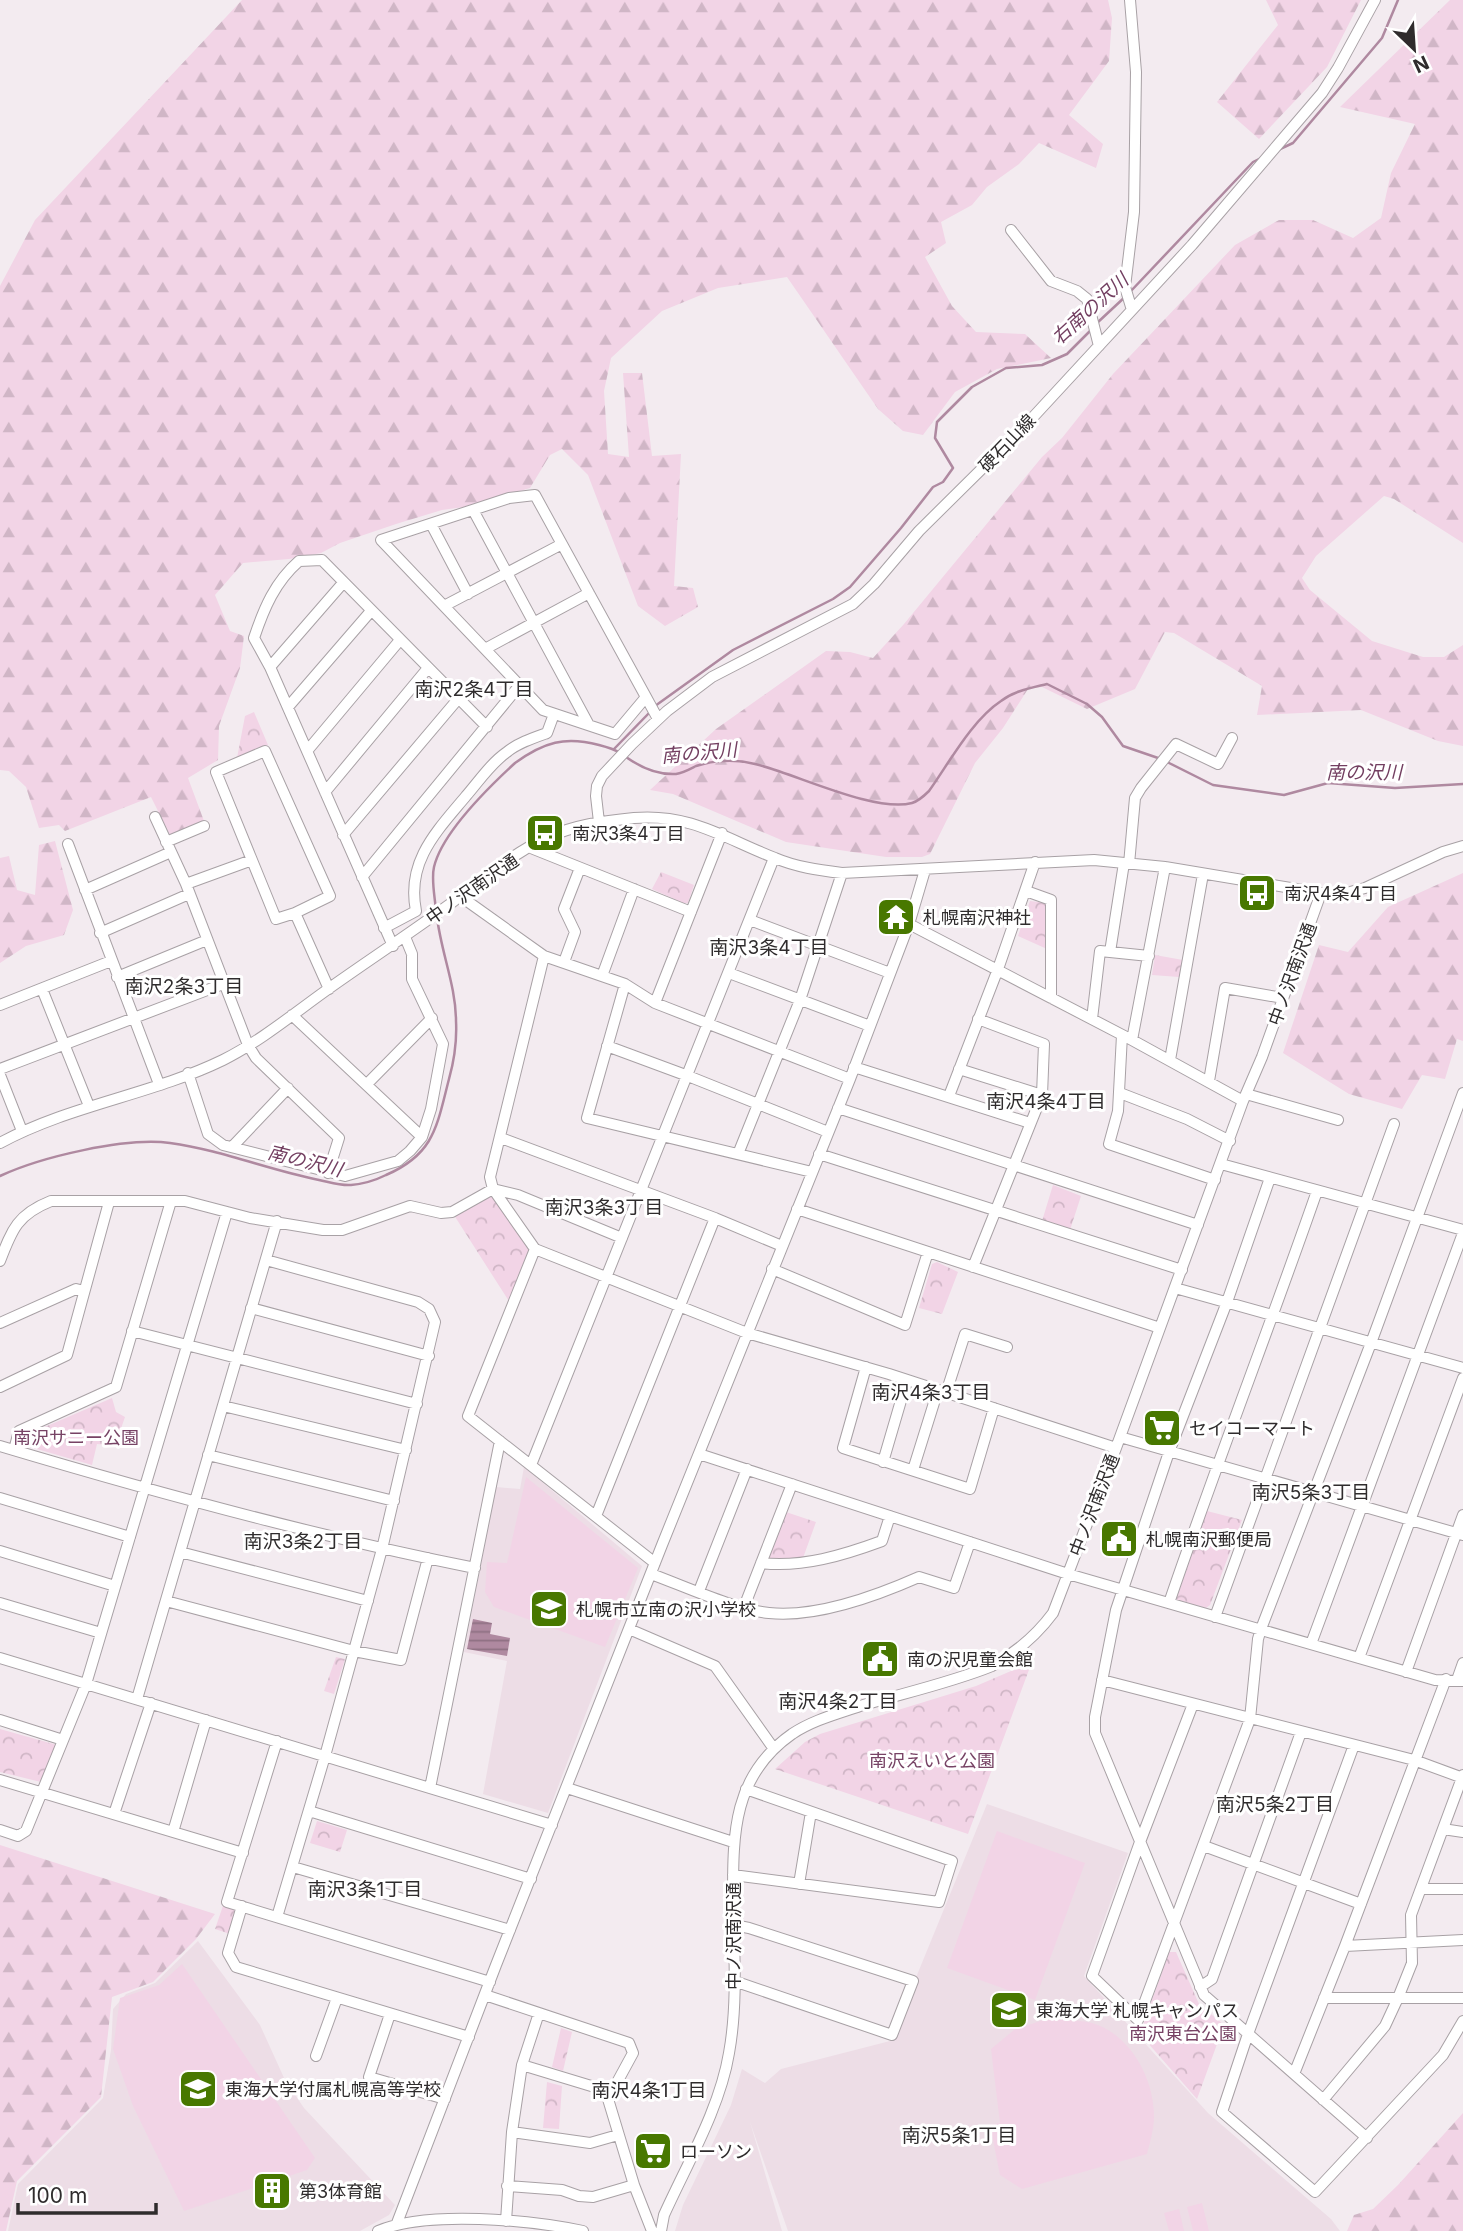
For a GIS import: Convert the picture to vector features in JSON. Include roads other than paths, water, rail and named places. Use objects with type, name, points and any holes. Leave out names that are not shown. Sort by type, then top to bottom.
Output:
[{"type":"street","points":[[1130,0],[1136,72],[1134,212],[1125,286],[1132,310]]},
{"type":"street","name":"硬石山線","points":[[599,822],[596,796],[602,776],[658,719],[712,677],[853,604],[874,584],[919,531],[1023,428],[1098,341],[1132,310],[1252,177],[1322,93],[1375,0]]},
{"type":"street","points":[[1011,230],[1051,281],[1077,291],[1087,299],[1098,341]]},
{"type":"street","points":[[646,697],[615,734],[543,710],[381,540],[509,498],[535,495],[589,593],[646,697],[658,719]]},
{"type":"street","points":[[473,510],[589,725]]},
{"type":"street","points":[[430,524],[468,594]]},
{"type":"street","points":[[444,606],[562,544]]},
{"type":"street","points":[[393,946],[270,667],[254,638],[264,607],[283,575],[299,561],[322,560],[486,727]]},
{"type":"street","points":[[270,667],[343,583]]},
{"type":"street","points":[[485,649],[589,593]]},
{"type":"street","points":[[288,708],[371,611]]},
{"type":"street","points":[[307,751],[400,640]]},
{"type":"street","points":[[325,792],[428,668]]},
{"type":"street","points":[[362,877],[519,686]]},
{"type":"street","points":[[344,835],[458,699]]},
{"type":"street","points":[[384,928],[416,911],[416,874],[428,843],[492,765],[508,751],[547,733],[554,714]]},
{"type":"street","points":[[1110,952],[1136,798],[1141,788],[1176,744],[1219,764],[1232,738]]},
{"type":"street","points":[[265,751],[330,896],[295,913],[276,919],[216,772],[265,751]]},
{"type":"street","points":[[155,817],[188,889],[248,1045],[256,1058],[339,1138],[328,1173]]},
{"type":"street","name":"中ノ沢南沢通","points":[[0,1143],[22,1131],[89,1106],[223,1060],[393,946],[460,896],[546,838],[599,822],[638,818],[673,820],[722,834],[774,858],[807,869],[842,873],[1094,860],[1165,867],[1321,893],[1053,1613],[1037,1634],[1004,1659],[968,1675],[827,1717],[795,1733],[774,1749],[758,1768],[746,1789],[738,1810],[733,1842],[734,1981],[732,2030],[725,2075],[664,2215],[661,2231]]},
{"type":"street","points":[[85,890],[204,826]]},
{"type":"street","points":[[655,1003],[722,834]]},
{"type":"street","points":[[68,844],[159,1084]]},
{"type":"street","points":[[1321,893],[1339,895],[1365,888],[1443,852],[1463,846]]},
{"type":"street","points":[[531,848],[691,912]]},
{"type":"street","points":[[531,1465],[774,858]]},
{"type":"street","points":[[100,933],[252,860]]},
{"type":"street","points":[[949,1096],[998,970],[1035,862]]},
{"type":"street","points":[[1132,1040],[1165,867]]},
{"type":"street","points":[[564,962],[575,932],[564,909],[580,868]]},
{"type":"street","points":[[397,2223],[655,1563],[850,1079],[909,924],[925,870]]},
{"type":"street","points":[[738,1154],[800,1000],[842,873]]},
{"type":"street","points":[[1170,1060],[1203,874]]},
{"type":"street","points":[[602,976],[634,889]]},
{"type":"street","points":[[1026,891],[1051,901],[1051,998]]},
{"type":"street","points":[[460,896],[544,956],[625,984],[655,1003],[850,1079]]},
{"type":"street","points":[[295,913],[329,989]]},
{"type":"street","points":[[751,920],[890,973]]},
{"type":"street","points":[[909,924],[1245,1098],[1338,1120]]},
{"type":"street","points":[[188,1073],[208,1134],[223,1145],[345,1177],[398,1161],[422,1137],[431,1109],[443,1044],[412,979],[409,934]]},
{"type":"street","points":[[117,977],[207,940]]},
{"type":"street","points":[[1092,1019],[1100,951],[1149,956]]},
{"type":"street","points":[[544,956],[490,1177],[493,1189],[535,1249],[747,1333],[866,1367],[1116,1448]]},
{"type":"street","points":[[0,1005],[111,961]]},
{"type":"street","points":[[729,973],[870,1026]]},
{"type":"street","points":[[0,1069],[223,984]]},
{"type":"street","points":[[625,984],[587,1118],[812,1172]]},
{"type":"street","points":[[1209,1081],[1225,988],[1283,998]]},
{"type":"street","points":[[42,989],[89,1106]]},
{"type":"street","points":[[292,1015],[422,1137]]},
{"type":"street","points":[[367,1084],[432,1018]]},
{"type":"street","points":[[973,1266],[1042,1095],[1044,1044],[978,1019]]},
{"type":"street","points":[[1122,1035],[1118,1111],[1109,1144],[1215,1181]]},
{"type":"street","points":[[607,1046],[828,1132]]},
{"type":"street","points":[[854,1067],[1030,1123]]},
{"type":"street","points":[[959,1069],[1042,1095]]},
{"type":"street","points":[[0,1075],[22,1131]]},
{"type":"street","points":[[232,1147],[288,1088]]},
{"type":"street","points":[[1120,1093],[1187,1119],[1230,1141]]},
{"type":"street","points":[[1194,1704],[1140,1842],[1092,1976],[1138,2021],[1250,1719],[1261,1629],[1463,1093]]},
{"type":"street","points":[[838,1108],[1198,1225]]},
{"type":"street","points":[[1215,1617],[1394,1124]]},
{"type":"street","points":[[501,1138],[782,1246]]},
{"type":"street","points":[[819,1154],[1182,1270]]},
{"type":"street","points":[[1221,1164],[1417,1216],[1463,1232],[1311,1644]]},
{"type":"street","points":[[1270,1178],[1227,1303],[1169,1452],[1115,1609],[1095,1717],[1095,1733],[1174,1926],[1208,2000],[1367,2138]]},
{"type":"street","points":[[0,1261],[22,1216],[32,1208],[51,1201],[184,1201],[323,1230],[342,1230],[410,1206],[440,1213],[452,1212],[493,1189],[518,1195],[622,1238]]},
{"type":"street","points":[[1169,1603],[1216,1465],[1317,1191]]},
{"type":"street","points":[[14,1450],[19,1431],[116,1387],[172,1201]]},
{"type":"street","points":[[0,1387],[67,1355],[109,1202]]},
{"type":"street","points":[[797,1209],[1160,1328]]},
{"type":"street","points":[[0,1830],[18,1836],[26,1831],[86,1684],[227,1212]]},
{"type":"street","points":[[596,1516],[715,1218]]},
{"type":"street","points":[[137,1699],[277,1221]]},
{"type":"street","points":[[535,1249],[468,1416],[655,1563]]},
{"type":"street","points":[[772,1269],[905,1325],[928,1252]]},
{"type":"street","points":[[266,1259],[418,1302],[429,1309],[435,1322],[383,1549],[278,1917]]},
{"type":"street","points":[[1175,1288],[1463,1368]]},
{"type":"street","points":[[0,1323],[76,1289],[85,1291]]},
{"type":"street","points":[[251,1308],[429,1356]]},
{"type":"street","points":[[132,1331],[417,1404]]},
{"type":"street","points":[[913,1470],[965,1334],[1007,1347]]},
{"type":"street","points":[[866,1367],[843,1448],[883,1462],[970,1489],[994,1408]]},
{"type":"street","points":[[1359,1658],[1463,1378]]},
{"type":"street","points":[[883,1462],[907,1380]]},
{"type":"street","points":[[223,1406],[406,1450]]},
{"type":"street","points":[[1120,1437],[1460,1534]]},
{"type":"street","points":[[430,1788],[500,1441]]},
{"type":"street","points":[[0,1446],[194,1502],[383,1549],[475,1568]]},
{"type":"street","points":[[699,1454],[1068,1574],[1435,1680],[1455,1680]]},
{"type":"street","points":[[208,1455],[394,1501]]},
{"type":"street","points":[[699,1591],[747,1469]]},
{"type":"street","points":[[744,1607],[792,1484]]},
{"type":"street","points":[[0,1498],[130,1538]]},
{"type":"street","points":[[1406,1672],[1460,1534],[1463,1515]]},
{"type":"street","points":[[761,1563],[790,1564],[852,1552],[882,1541],[890,1516]]},
{"type":"street","points":[[651,1574],[744,1607],[769,1613],[804,1612],[879,1593],[919,1577],[954,1588],[970,1542]]},
{"type":"street","points":[[0,1552],[115,1586]]},
{"type":"street","points":[[180,1552],[368,1601]]},
{"type":"street","points":[[166,1601],[354,1651],[401,1660],[428,1558]]},
{"type":"street","points":[[0,1603],[101,1633]]},
{"type":"street","points":[[629,1629],[715,1666],[774,1749]]},
{"type":"street","points":[[0,1658],[552,1825]]},
{"type":"street","points":[[1294,2074],[1414,1760],[1463,1663]]},
{"type":"street","points":[[1102,1680],[1414,1760],[1463,1777],[1411,1915],[1412,1963],[1398,1998],[1385,2026],[1324,2100]]},
{"type":"street","points":[[114,1814],[151,1703]]},
{"type":"street","points":[[0,1720],[63,1740]]},
{"type":"street","points":[[173,1832],[206,1720]]},
{"type":"street","points":[[1200,1987],[1212,1979],[1301,1732]]},
{"type":"street","points":[[276,1741],[228,1902],[490,1982]]},
{"type":"street","points":[[1354,1745],[1222,2112],[1315,2192],[1443,2055],[1463,2021]]},
{"type":"street","points":[[0,1780],[243,1853]]},
{"type":"street","points":[[567,1788],[733,1842]]},
{"type":"street","points":[[733,1875],[939,1902],[952,1861],[746,1789]]},
{"type":"street","points":[[309,1811],[531,1879]]},
{"type":"street","points":[[799,1884],[811,1812]]},
{"type":"street","points":[[1443,1829],[1463,1832]]},
{"type":"street","points":[[1204,1846],[1361,1904]]},
{"type":"street","points":[[292,1867],[510,1930]]},
{"type":"street","points":[[1421,1889],[1463,1889]]},
{"type":"street","points":[[242,1906],[228,1953],[236,1967],[469,2037]]},
{"type":"street","points":[[734,1925],[913,1981],[892,2035],[734,1981]]},
{"type":"street","points":[[1345,1946],[1463,1940]]},
{"type":"street","points":[[485,1995],[629,2043],[633,2053],[608,2099],[634,2185],[652,2231]]},
{"type":"street","points":[[1324,1997],[1463,1998]]},
{"type":"street","points":[[316,2056],[337,1998]]},
{"type":"street","points":[[506,2221],[512,2132],[522,2065],[539,2013]]},
{"type":"street","points":[[390,2014],[369,2077],[445,2099]]},
{"type":"street","points":[[522,2065],[611,2092]]},
{"type":"street","points":[[512,2132],[590,2143],[618,2135]]},
{"type":"street","points":[[507,2186],[551,2189],[593,2197],[634,2185]]},
{"type":"street","points":[[378,2231],[397,2223],[432,2220],[533,2222],[583,2231]]},
{"type":"waterway","name":"右南の沢川","points":[[1278,150],[1293,143],[1382,38],[1398,0]]},
{"type":"waterway","name":"右南の沢川","points":[[1130,292],[1253,162],[1263,157]]},
{"type":"waterway","name":"右南の沢川","points":[[1097,323],[1126,296]]},
{"type":"waterway","name":"右南の沢川","points":[[655,706],[733,650],[833,599],[850,587],[933,487],[943,482],[953,468],[935,438],[937,422],[972,387],[1006,368],[1042,365],[1067,354],[1093,328]]},
{"type":"waterway","name":"南の沢川","points":[[626,757],[650,770],[669,774],[711,762],[748,762],[856,797],[896,805],[912,803],[929,791],[971,730],[990,709],[1011,695],[1047,684],[1087,704],[1102,717],[1123,746],[1161,759]]},
{"type":"waterway","name":"右南の沢川","points":[[614,749],[651,711]]},
{"type":"waterway","name":"南の沢川","points":[[436,911],[433,877],[439,854],[468,811],[515,763],[545,746],[565,741],[587,742],[620,753]]},
{"type":"waterway","name":"南の沢川","points":[[1167,762],[1213,785],[1284,795],[1328,783],[1395,788],[1463,784]]},
{"type":"waterway","name":"南の沢川","points":[[0,1176],[83,1150],[151,1142],[208,1150],[343,1185],[373,1180],[402,1167],[424,1148],[437,1124],[455,1050],[455,1008],[437,917]]},
{"type":"place","name":"南沢3条4丁目","points":[[545,833]]},
{"type":"place","name":"南沢4条4丁目","points":[[1257,893]]},
{"type":"place","name":"札幌南沢神社","points":[[896,917]]},
{"type":"place","name":"セイコーマート","points":[[1162,1428]]},
{"type":"place","name":"札幌南沢郵便局","points":[[1119,1539]]},
{"type":"place","name":"札幌市立南の沢小学校","points":[[549,1609]]},
{"type":"place","name":"南の沢児童会館","points":[[880,1659]]},
{"type":"place","name":"東海大学 札幌キャンパス","points":[[1009,2010]]},
{"type":"place","name":"東海大学付属札幌高等学校","points":[[198,2089]]},
{"type":"place","name":"ローソン","points":[[653,2151]]},
{"type":"place","name":"第3体育館","points":[[272,2191]]},
{"type":"district","name":"南沢2条4丁目","points":[[474,689]]},
{"type":"district","name":"南沢3条4丁目","points":[[769,947]]},
{"type":"district","name":"南沢2条3丁目","points":[[184,986]]},
{"type":"district","name":"南沢4条4丁目","points":[[1046,1101]]},
{"type":"district","name":"南沢3条3丁目","points":[[604,1207]]},
{"type":"district","name":"南沢4条3丁目","points":[[931,1392]]},
{"type":"district","name":"南沢5条3丁目","points":[[1311,1492]]},
{"type":"district","name":"南沢3条2丁目","points":[[303,1541]]},
{"type":"district","name":"南沢4条2丁目","points":[[838,1701]]},
{"type":"district","name":"南沢5条2丁目","points":[[1275,1804]]},
{"type":"district","name":"南沢3条1丁目","points":[[365,1889]]},
{"type":"district","name":"南沢4条1丁目","points":[[649,2090]]},
{"type":"district","name":"南沢5条1丁目","points":[[959,2135]]},
{"type":"park label","name":"南沢サニー公園","points":[[76,1437]]},
{"type":"park label","name":"南沢えいと公園","points":[[932,1760]]},
{"type":"park label","name":"南沢東台公園","points":[[1183,2033]]}]
